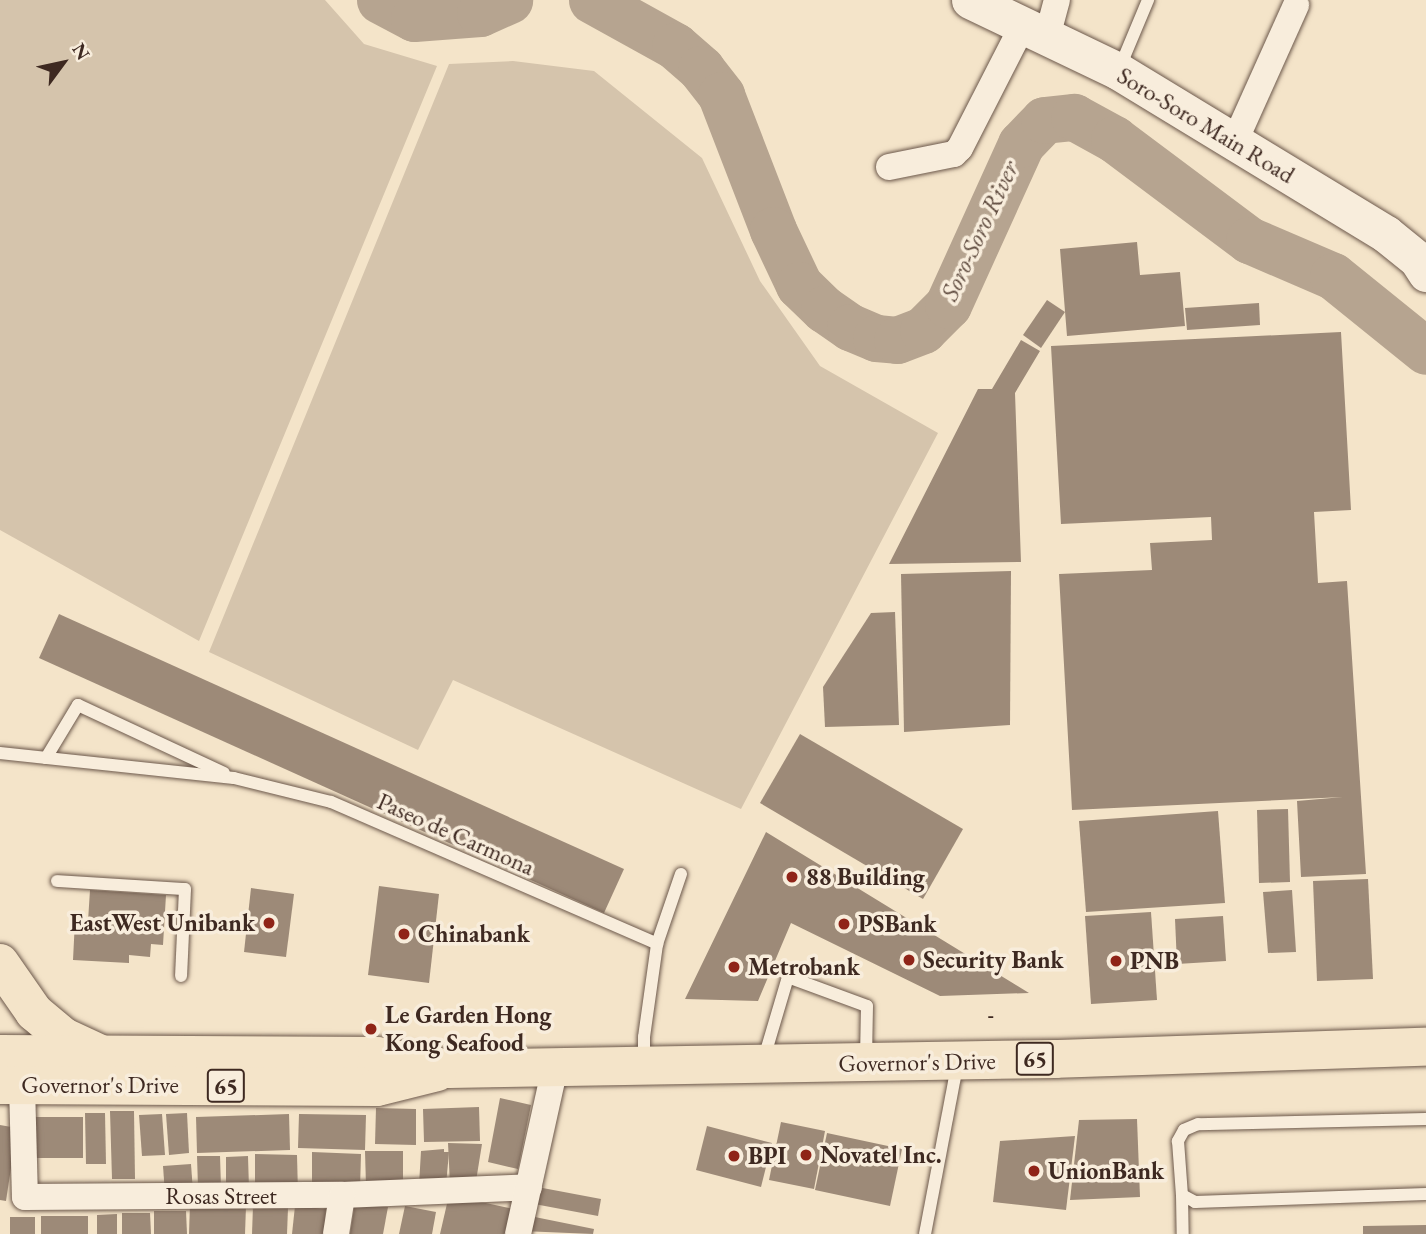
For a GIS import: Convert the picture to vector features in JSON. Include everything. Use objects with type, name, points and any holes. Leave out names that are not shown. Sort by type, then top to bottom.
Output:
[{"type":"highway","points":[[0,963],[34,1012],[64,1037],[103,1055]]},
{"type":"highway","name":"Governor's Drive","points":[[0,1054],[377,1056],[449,1069],[958,1061],[1426,1047]]},
{"type":"highway","name":"Governor's Drive","points":[[11,1085],[377,1087],[449,1069]]},
{"type":"street","name":"Soro-Soro Main Road","points":[[970,0],[1118,71],[1235,141],[1386,234],[1416,259],[1426,273]]},
{"type":"street","points":[[889,166],[954,154],[1057,0]]},
{"type":"street","points":[[1235,141],[1296,5]]},
{"type":"street","points":[[518,1234],[555,1068]]},
{"type":"street","name":"Rosas Street","points":[[11,1085],[25,1197],[342,1195],[529,1187]]},
{"type":"street","points":[[336,1234],[342,1195]]},
{"type":"lane","points":[[1118,71],[1148,0]]},
{"type":"lane","name":"Paseo de Carmona","points":[[46,758],[78,705],[234,778]]},
{"type":"lane","name":"Paseo de Carmona","points":[[3,753],[234,778],[331,802],[657,944]]},
{"type":"lane","points":[[644,1066],[644,1037],[657,944],[681,874]]},
{"type":"lane","points":[[57,881],[185,889],[181,976]]},
{"type":"lane","points":[[762,1065],[788,977],[867,1006],[866,1063]]},
{"type":"lane","points":[[925,1234],[958,1061]]},
{"type":"lane","points":[[1183,1234],[1178,1141],[1184,1130],[1199,1124],[1426,1119]]},
{"type":"lane","points":[[1182,1195],[1195,1202],[1207,1204],[1426,1194]]},
{"type":"shaded area","points":[[0,0],[325,0],[364,44],[437,66],[199,641],[0,530]]},
{"type":"shaded area","points":[[513,61],[594,71],[702,158],[760,281],[820,366],[938,433],[741,809],[453,680],[418,750],[209,652],[449,64]]},
{"type":"building","points":[[1137,242],[1140,275],[1180,272],[1185,326],[1067,336],[1060,249]]},
{"type":"building","points":[[1047,300],[1065,312],[1041,348],[1023,335]]},
{"type":"building","points":[[1259,303],[1260,325],[1187,330],[1185,308]]},
{"type":"building","points":[[1341,332],[1351,510],[1314,512],[1318,583],[1347,581],[1366,874],[1301,877],[1297,801],[1343,797],[1072,810],[1059,574],[1152,570],[1150,543],[1212,540],[1211,517],[1061,524],[1051,346]]},
{"type":"building","points":[[1021,340],[1040,351],[1015,393],[1021,562],[889,564],[978,389],[992,389]]},
{"type":"building","points":[[1011,571],[1010,725],[904,732],[901,574]]},
{"type":"building","points":[[895,612],[899,725],[825,727],[823,687],[871,613]]},
{"type":"building","points":[[59,614],[624,869],[604,913],[39,658]]},
{"type":"building","points":[[800,734],[963,829],[923,899],[760,803]]},
{"type":"building","points":[[1288,809],[1290,882],[1259,883],[1257,810]]},
{"type":"building","points":[[1218,811],[1225,903],[1086,912],[1079,821]]},
{"type":"building","name":"88 Building","points":[[766,832],[1029,993],[940,996],[791,923],[758,1001],[685,999]]},
{"type":"building","points":[[1368,879],[1373,979],[1317,981],[1313,881]]},
{"type":"building","name":"Chinabank","points":[[379,886],[439,894],[429,983],[368,975]]},
{"type":"building","name":"EastWest Unibank","points":[[251,888],[294,894],[286,957],[244,952]]},
{"type":"building","points":[[90,890],[166,895],[163,945],[151,944],[150,957],[129,955],[129,963],[73,960],[75,920],[88,921]]},
{"type":"building","points":[[1292,890],[1296,952],[1268,953],[1263,892]]},
{"type":"building","points":[[1151,912],[1157,1000],[1091,1004],[1085,916]]},
{"type":"building","points":[[1223,916],[1226,961],[1177,964],[1175,919]]},
{"type":"building","points":[[500,1098],[531,1105],[518,1169],[488,1162]]},
{"type":"building","points":[[479,1107],[480,1141],[424,1142],[423,1109]]},
{"type":"building","points":[[376,1108],[416,1109],[416,1145],[375,1144]]},
{"type":"building","points":[[110,1111],[134,1111],[135,1179],[112,1179]]},
{"type":"building","points":[[85,1113],[105,1113],[106,1164],[86,1164]]},
{"type":"building","points":[[187,1113],[189,1153],[169,1155],[166,1114]]},
{"type":"building","points":[[162,1114],[165,1155],[142,1156],[139,1115]]},
{"type":"building","points":[[289,1114],[290,1150],[197,1153],[196,1117]]},
{"type":"building","points":[[299,1114],[366,1115],[365,1150],[298,1148]]},
{"type":"building","points":[[29,1117],[83,1117],[83,1158],[29,1158]]},
{"type":"building","points":[[1137,1119],[1140,1197],[1070,1200],[1079,1120]]},
{"type":"building","points":[[781,1122],[825,1131],[814,1189],[769,1180]]},
{"type":"building","points":[[0,1125],[17,1128],[6,1201],[0,1200]]},
{"type":"building","name":"BPI","points":[[707,1126],[772,1143],[761,1187],[696,1170]]},
{"type":"building","points":[[827,1133],[902,1149],[890,1206],[815,1190]]},
{"type":"building","name":"UnionBank","points":[[1075,1136],[1066,1210],[993,1202],[1000,1141]]},
{"type":"building","points":[[448,1143],[482,1144],[476,1181],[450,1185]]},
{"type":"building","points":[[444,1149],[444,1152],[449,1152],[446,1185],[419,1185],[421,1151]]},
{"type":"building","points":[[365,1151],[403,1151],[403,1184],[366,1186]]},
{"type":"building","points":[[312,1152],[361,1154],[360,1189],[312,1188]]},
{"type":"building","points":[[255,1154],[297,1155],[298,1194],[255,1194]]},
{"type":"building","points":[[197,1156],[220,1156],[221,1187],[198,1188]]},
{"type":"building","points":[[248,1156],[249,1189],[226,1189],[226,1157]]},
{"type":"building","points":[[191,1164],[193,1192],[165,1194],[163,1166]]},
{"type":"building","points":[[532,1186],[601,1199],[598,1216],[529,1203]]},
{"type":"building","points":[[449,1195],[514,1209],[509,1234],[440,1234]]},
{"type":"building","points":[[355,1202],[388,1207],[383,1234],[350,1234]]},
{"type":"building","points":[[190,1204],[246,1206],[245,1234],[189,1234]]},
{"type":"building","points":[[253,1206],[288,1208],[287,1234],[252,1234]]},
{"type":"building","points":[[295,1206],[326,1209],[324,1234],[292,1234]]},
{"type":"building","points":[[405,1206],[436,1212],[432,1234],[399,1234]]},
{"type":"building","points":[[154,1211],[186,1211],[187,1234],[154,1234]]},
{"type":"building","points":[[122,1213],[150,1213],[151,1234],[122,1234]]},
{"type":"building","points":[[117,1214],[117,1234],[97,1234],[97,1215]]},
{"type":"building","points":[[525,1215],[594,1229],[593,1234],[522,1231]]},
{"type":"building","points":[[41,1216],[88,1216],[88,1234],[41,1234]]},
{"type":"building","points":[[10,1217],[35,1217],[35,1234],[10,1234]]},
{"type":"building","points":[[1426,1225],[1426,1234],[1363,1234],[1363,1226]]},
{"type":"waterway","name":"Soro-Soro River","points":[[380,0],[414,18],[480,13],[509,0]]},
{"type":"waterway","name":"Soro-Soro River","points":[[592,0],[675,46],[701,69],[721,95],[773,230],[799,285],[824,309],[850,327],[876,338],[897,340],[923,330],[948,305],[1021,144],[1044,120],[1074,117],[1114,139],[1249,240],[1333,276],[1426,351]]},
{"type":"place","name":"88 Building","points":[[792,877]]},
{"type":"place","name":"EastWest Unibank","points":[[269,923]]},
{"type":"place","name":"PSBank","points":[[844,924]]},
{"type":"place","name":"Chinabank","points":[[404,934]]},
{"type":"place","name":"Security Bank","points":[[909,960]]},
{"type":"place","name":"PNB","points":[[1116,961]]},
{"type":"place","name":"Metrobank","points":[[734,967]]},
{"type":"place","name":"Le Garden Hong Kong Seafood","points":[[371,1029]]},
{"type":"place","name":"Novatel Inc.","points":[[806,1155]]},
{"type":"place","name":"BPI","points":[[734,1156]]},
{"type":"place","name":"UnionBank","points":[[1034,1171]]}]
